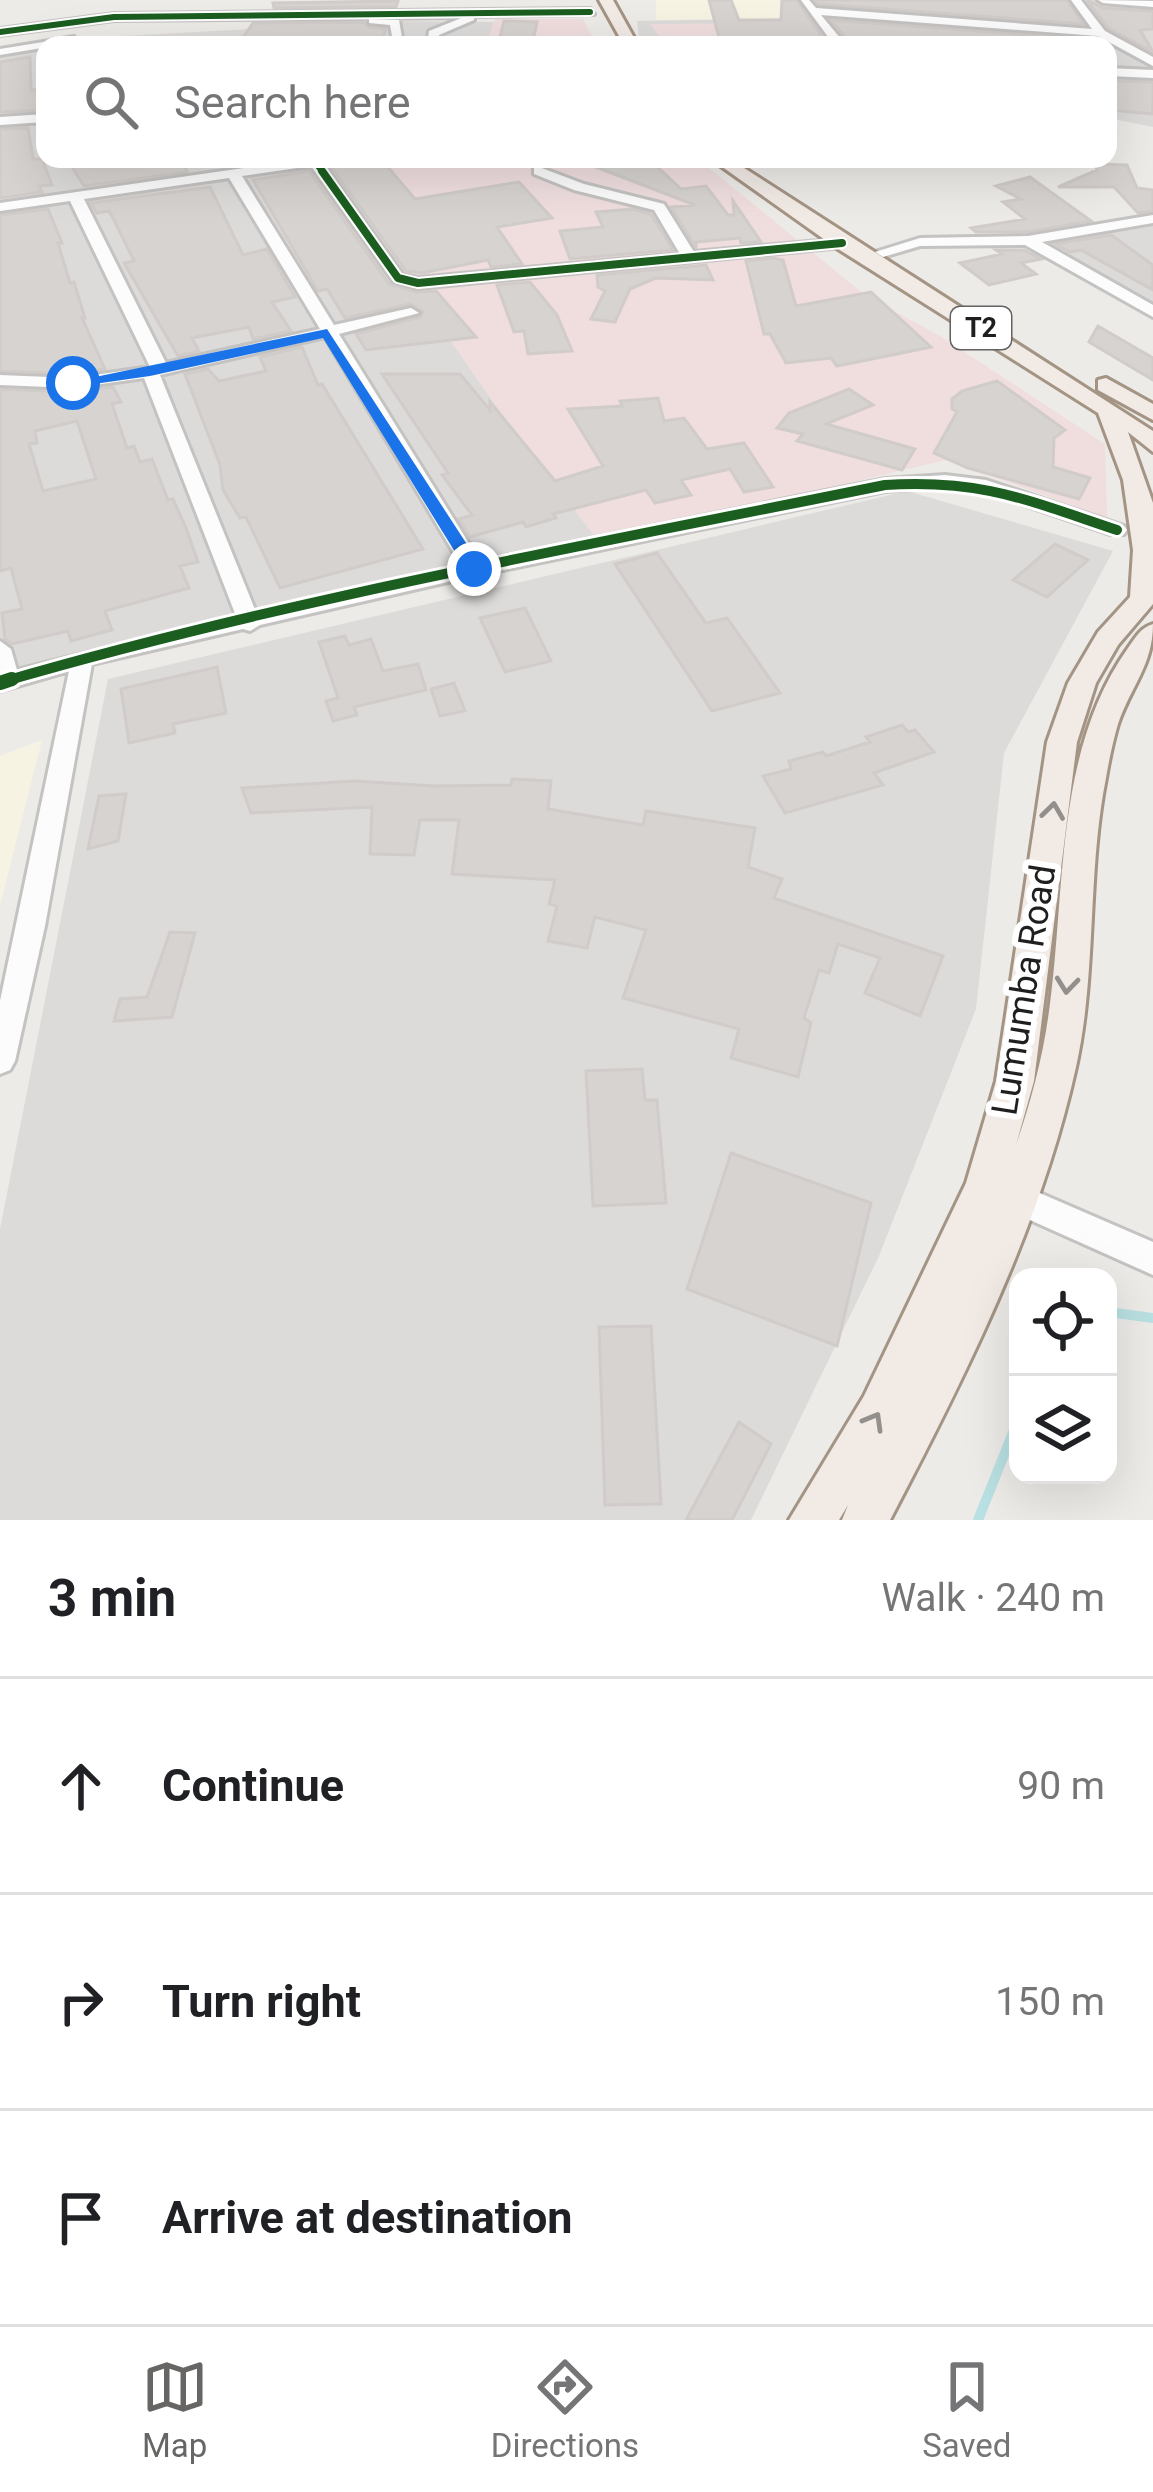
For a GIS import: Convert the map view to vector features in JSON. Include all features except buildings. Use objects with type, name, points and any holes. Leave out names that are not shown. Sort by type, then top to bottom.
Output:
[{"type":"main road","points":[[606,0],[626,36]]},
{"type":"main road","points":[[588,6],[599,29]]},
{"type":"main road","name":"T2","points":[[732,168],[842,243],[1105,408],[1153,445]]},
{"type":"main road","name":"T2","points":[[761,168],[884,252],[1153,412]]},
{"type":"main road","points":[[1105,408],[1128,452],[1147,530],[1150,606]]},
{"type":"main road","name":"Lumumba Road","points":[[812,1520],[880,1412],[1001,1192],[1059,1064],[1097,749],[1150,606]]},
{"type":"main road","name":"Lumumba Road","points":[[865,1520],[920,1418],[1001,1192]]},
{"type":"street","points":[[1076,0],[1106,36]]},
{"type":"street","points":[[1102,0],[1153,4]]},
{"type":"street","points":[[0,32],[114,17],[480,14],[588,6]]},
{"type":"street","points":[[807,6],[1101,33]]},
{"type":"street","points":[[807,6],[832,36]]},
{"type":"street","points":[[433,36],[480,14]]},
{"type":"street","points":[[101,36],[161,27],[391,21],[398,36]]},
{"type":"street","points":[[0,43],[36,42]]},
{"type":"street","points":[[1117,42],[1153,62]]},
{"type":"street","points":[[0,52],[36,46]]},
{"type":"street","points":[[1129,49],[1153,49]]},
{"type":"street","points":[[1117,73],[1153,74]]},
{"type":"street","points":[[0,121],[36,119]]},
{"type":"street","points":[[0,207],[267,168]]},
{"type":"street","points":[[327,168],[398,278],[406,281],[431,283],[842,243]]},
{"type":"street","points":[[539,171],[579,187],[659,207],[690,258]]},
{"type":"street","points":[[233,173],[474,569]]},
{"type":"street","points":[[75,196],[155,370],[250,623]]},
{"type":"street","points":[[884,252],[920,242],[1028,240],[1153,219]]},
{"type":"street","points":[[1028,240],[1153,312]]},
{"type":"street","points":[[0,380],[73,383],[155,370],[411,313]]},
{"type":"street","points":[[0,649],[4,681],[474,569],[885,485],[945,481],[986,486],[1117,530]]},
{"type":"street","points":[[0,1061],[32,926],[82,659]]},
{"type":"street","points":[[1001,1192],[1153,1258]]},
{"type":"shaded area","points":[[656,0],[793,0],[800,18],[656,20]]},
{"type":"shaded area","points":[[806,0],[1153,0],[1153,127],[1117,120],[1117,36],[639,36],[637,21],[814,18]]},
{"type":"shaded area","points":[[495,19],[583,19],[592,36],[489,36]]},
{"type":"shaded area","points":[[394,21],[494,22],[489,36],[124,36]]},
{"type":"shaded area","points":[[809,23],[821,36],[659,36],[650,24]]},
{"type":"shaded area","points":[[36,51],[36,168],[330,168],[492,400],[599,542],[0,671],[0,58]]},
{"type":"shaded area","points":[[331,168],[709,168],[865,295],[940,336],[1105,444],[1107,518],[946,460],[599,542],[492,400]]},
{"type":"shaded area","points":[[1153,221],[1153,305],[1047,244]]},
{"type":"shaded area","points":[[907,491],[1113,551],[1004,753],[976,1009],[879,1256],[751,1520],[0,1520],[0,1229],[108,679]]},
{"type":"shaded area","points":[[42,740],[0,905],[0,756]]},
{"type":"waterway","points":[[1117,1313],[1153,1318]]},
{"type":"waterway","points":[[978,1520],[1009,1442]]},
{"type":"cycle path","points":[[0,32],[114,17],[590,12]]},
{"type":"cycle path","points":[[319,168],[398,278],[418,283],[842,243]]},
{"type":"cycle path","points":[[0,683],[82,659],[474,569],[885,485],[945,481],[986,486],[1117,530]]},
{"type":"route","points":[[73,383],[150,372],[327,333],[474,569]]}]
